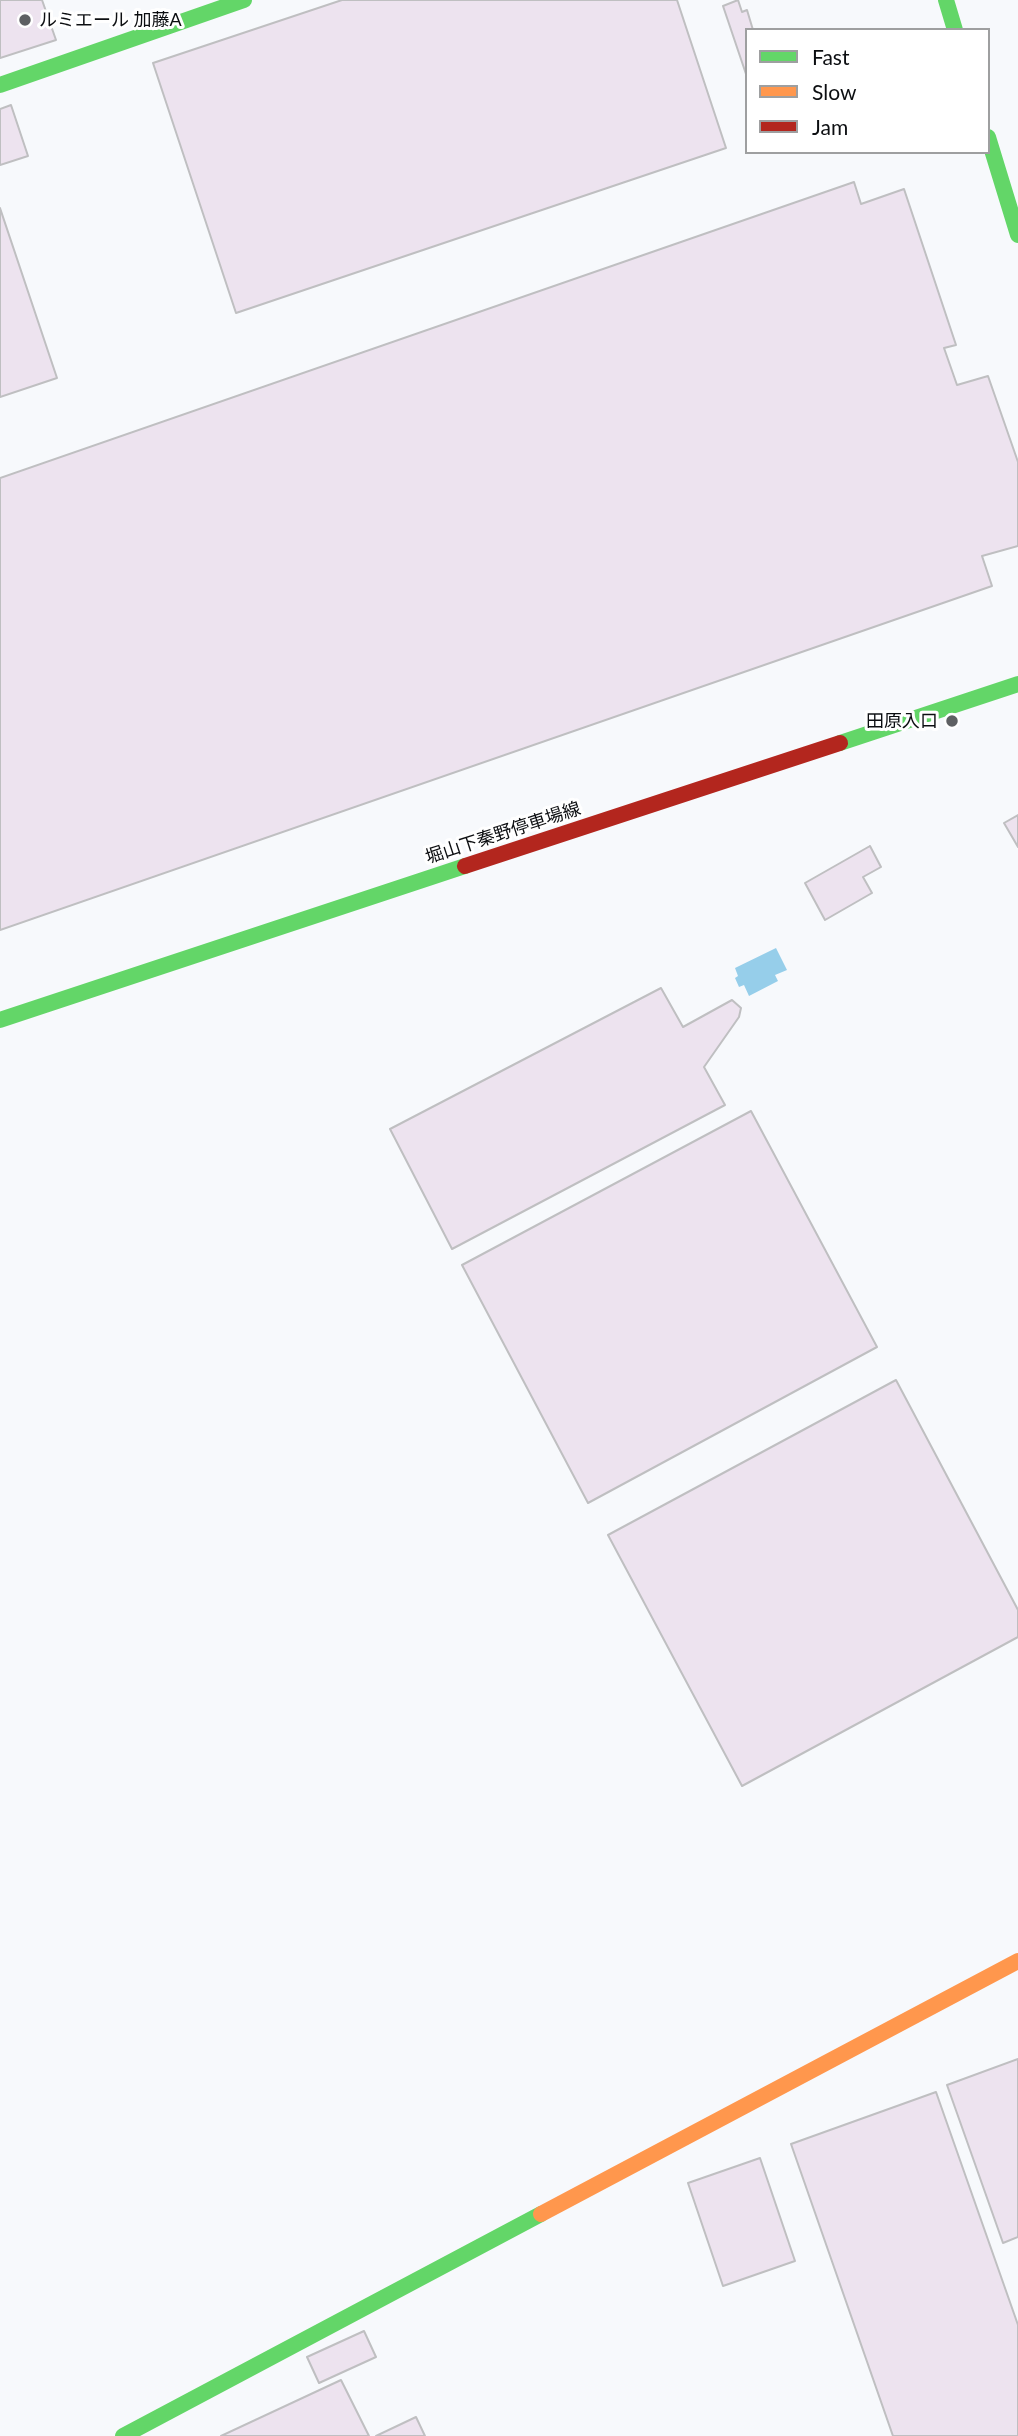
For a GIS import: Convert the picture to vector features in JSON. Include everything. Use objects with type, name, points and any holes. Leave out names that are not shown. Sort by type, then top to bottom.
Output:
[{"type":"street","points":[[0,85],[244,0]]},
{"type":"street","points":[[946,0],[954,28]]},
{"type":"street","points":[[990,144],[1018,235]]},
{"type":"street","name":"堀山下秦野停車場線","points":[[0,1020],[1018,684]]},
{"type":"street","points":[[123,2436],[1018,1961]]},
{"type":"water","points":[[776,948],[787,970],[775,975],[778,981],[749,996],[744,985],[739,987],[735,968]]},
{"type":"building","name":"ルミエール 加藤A","points":[[0,0],[42,0],[56,40],[0,58]]},
{"type":"building","points":[[342,0],[677,0],[726,148],[236,313],[153,63]]},
{"type":"building","points":[[738,0],[742,12],[747,10],[752,28],[745,28],[745,71],[723,6]]},
{"type":"building","points":[[11,105],[28,156],[0,165],[0,109]]},
{"type":"building","points":[[854,182],[861,204],[904,189],[956,345],[944,348],[957,385],[988,376],[1018,462],[1018,546],[982,556],[992,586],[0,930],[0,478]]},
{"type":"building","points":[[0,208],[57,378],[0,397]]},
{"type":"building","points":[[1018,815],[1018,847],[1004,823]]},
{"type":"building","points":[[870,846],[881,867],[863,877],[872,893],[825,920],[805,883]]},
{"type":"building","points":[[661,988],[683,1027],[732,1000],[741,1008],[739,1017],[704,1067],[725,1105],[452,1249],[390,1129]]},
{"type":"building","points":[[751,1111],[877,1347],[588,1503],[462,1265]]},
{"type":"building","points":[[896,1380],[1018,1610],[1018,1637],[742,1786],[608,1535]]},
{"type":"building","points":[[1018,2059],[1018,2237],[1003,2243],[947,2085]]},
{"type":"building","points":[[936,2092],[1018,2325],[1018,2436],[893,2436],[791,2144]]},
{"type":"building","points":[[760,2158],[795,2261],[723,2286],[688,2183]]},
{"type":"building","points":[[364,2331],[376,2357],[319,2383],[307,2357]]},
{"type":"building","points":[[341,2380],[369,2436],[221,2436]]},
{"type":"building","points":[[416,2417],[425,2436],[376,2436]]},
{"type":"traffic: fast","points":[[0,85],[244,0]]},
{"type":"traffic: fast","points":[[946,0],[954,28]]},
{"type":"traffic: fast","points":[[990,144],[1018,235]]},
{"type":"traffic: fast","points":[[840,743],[1018,684]]},
{"type":"traffic: fast","points":[[0,1020],[465,866]]},
{"type":"traffic: fast","points":[[123,2436],[541,2214]]},
{"type":"traffic: slow","points":[[541,2214],[1018,1961]]},
{"type":"traffic: jam","points":[[465,866],[840,743]]},
{"type":"place","name":"ルミエール 加藤A","points":[[25,20]]},
{"type":"place","name":"田原入口","points":[[952,721]]}]
